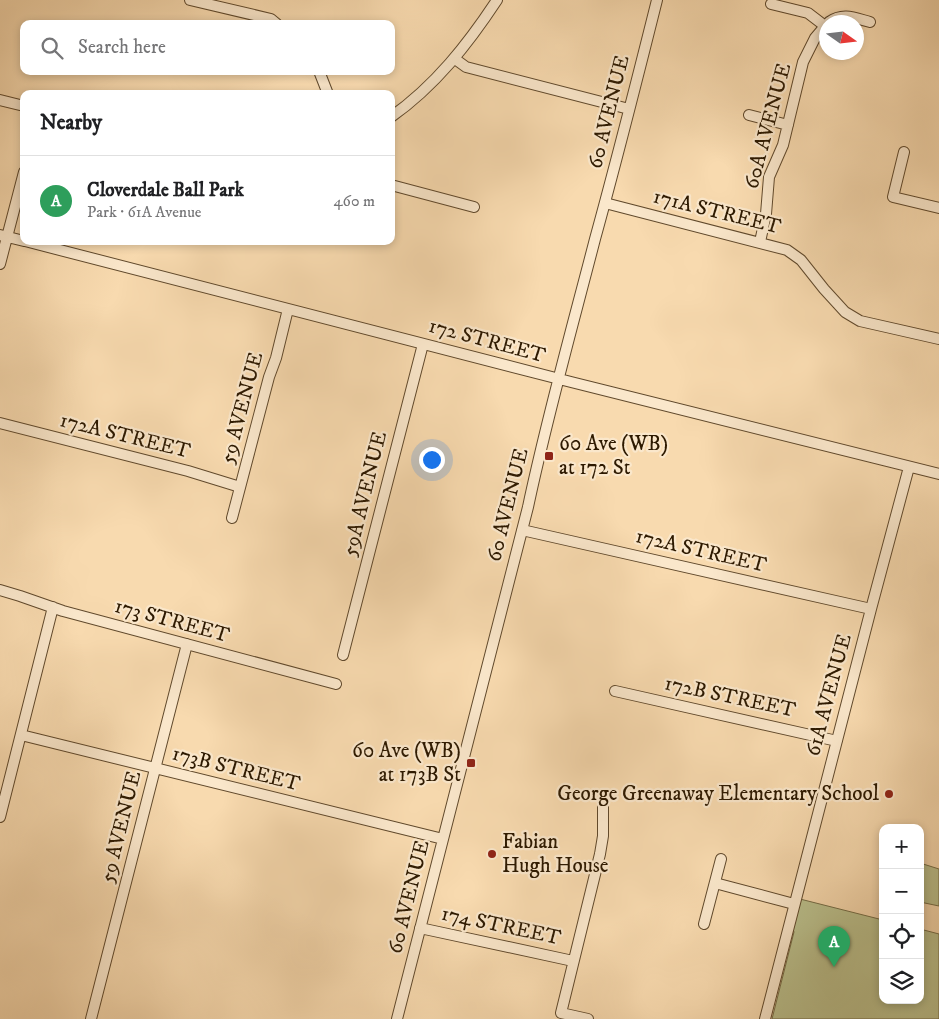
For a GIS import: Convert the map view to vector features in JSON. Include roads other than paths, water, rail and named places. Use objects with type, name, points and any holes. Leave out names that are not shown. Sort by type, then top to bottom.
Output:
[{"type":"street","points":[[190,0],[272,20]]},
{"type":"street","points":[[395,114],[427,87],[455,59],[497,0]]},
{"type":"street","name":"60 AVENUE","points":[[397,1019],[522,530],[558,379],[657,0]]},
{"type":"street","points":[[771,4],[808,12],[819,19]]},
{"type":"street","points":[[864,20],[870,22]]},
{"type":"street","name":"60A AVENUE","points":[[760,242],[766,214],[769,177],[782,145],[804,62],[819,33]]},
{"type":"street","points":[[455,59],[466,67],[629,109]]},
{"type":"street","points":[[321,75],[326,90]]},
{"type":"street","points":[[0,100],[20,105]]},
{"type":"street","points":[[749,115],[788,125]]},
{"type":"street","points":[[904,152],[893,197],[939,208]]},
{"type":"street","points":[[0,264],[4,235],[20,185]]},
{"type":"street","points":[[395,186],[474,207]]},
{"type":"street","name":"171A STREET","points":[[605,203],[787,250],[801,260],[824,289],[846,312],[860,321],[939,340]]},
{"type":"street","name":"172 STREET","points":[[4,235],[20,240]]},
{"type":"street","name":"172 STREET","points":[[40,245],[558,379],[939,474]]},
{"type":"street","name":"59 AVENUE","points":[[232,518],[288,309]]},
{"type":"street","name":"59A AVENUE","points":[[343,655],[423,344]]},
{"type":"street","name":"172A STREET","points":[[0,423],[188,471],[240,487]]},
{"type":"street","name":"61A AVENUE","points":[[765,1019],[909,467]]},
{"type":"street","name":"172A STREET","points":[[522,530],[871,609]]},
{"type":"street","name":"173 STREET","points":[[0,590],[119,626],[336,684]]},
{"type":"street","points":[[0,817],[53,607]]},
{"type":"street","name":"59 AVENUE","points":[[91,1019],[187,644]]},
{"type":"street","name":"172B STREET","points":[[615,691],[837,741]]},
{"type":"street","name":"173B STREET","points":[[20,735],[443,839]]},
{"type":"street","points":[[588,1019],[561,1013],[600,854],[603,836],[603,806]]},
{"type":"street","points":[[704,924],[721,859]]},
{"type":"street","points":[[716,883],[794,904]]},
{"type":"street","name":"174 STREET","points":[[420,928],[574,961]]},
{"type":"place","name":"60 Ave (WB) at 172 St","points":[[549,456]]},
{"type":"place","name":"60 Ave (WB) at 173B St","points":[[471,763]]},
{"type":"place","name":"George Greenaway Elementary School","points":[[889,794]]},
{"type":"place","name":"Fabian Hugh House","points":[[492,854]]},
{"type":"place","name":"Cloverdale Ball Park","points":[[834,967]]}]
